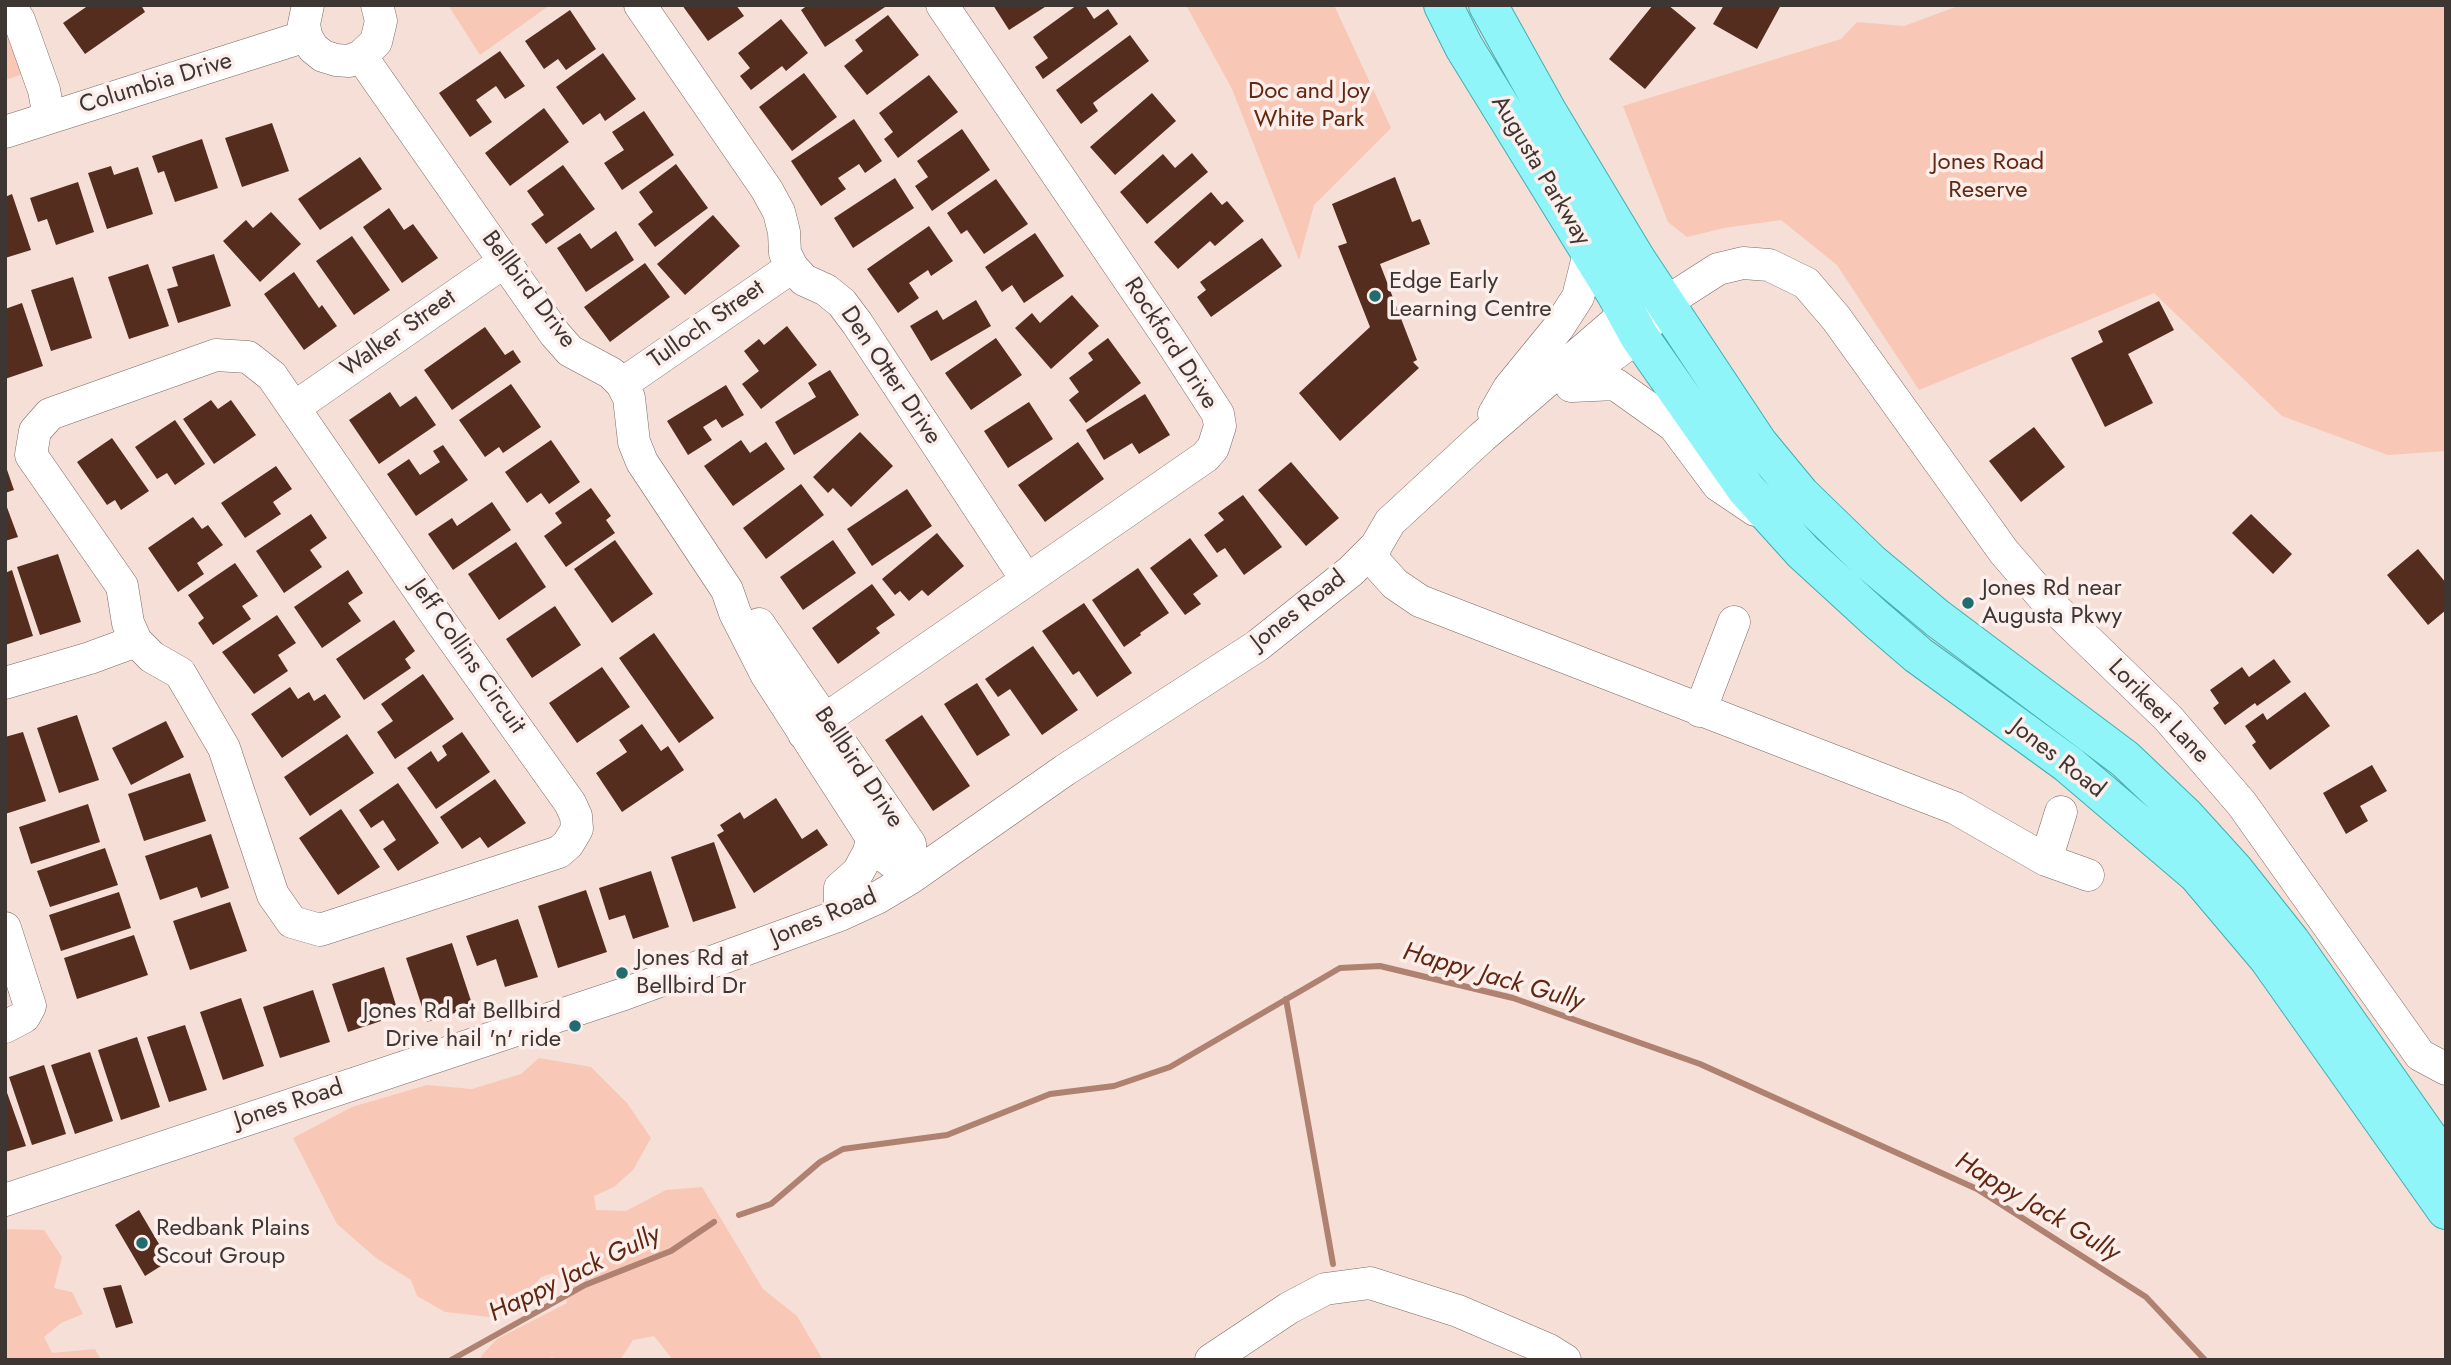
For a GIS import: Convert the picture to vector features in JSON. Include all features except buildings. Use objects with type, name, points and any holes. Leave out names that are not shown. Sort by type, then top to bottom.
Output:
[{"type":"main road","name":"Augusta Parkway","points":[[1443,5],[1464,47],[1632,325]]},
{"type":"main road","name":"Augusta Parkway","points":[[1488,5],[1597,194],[1665,303]]},
{"type":"main road","name":"Jones Road","points":[[1665,303],[1758,443],[1801,495],[1870,562],[1937,618],[2125,759],[2185,816],[2218,852],[2291,942],[2446,1163]]},
{"type":"main road","name":"Jones Road","points":[[1632,325],[1711,441],[1746,489],[1779,527],[1845,591],[1918,655],[2068,764],[2197,874],[2269,958],[2446,1210]]},
{"type":"street","points":[[9,5],[19,20],[44,90],[49,117]]},
{"type":"street","points":[[308,5],[304,24],[306,36],[313,48],[323,56],[336,60],[349,61],[361,56],[376,42],[383,11]]},
{"type":"street","points":[[640,5],[767,190],[779,212],[785,253],[792,267]]},
{"type":"street","name":"Rockford Drive","points":[[815,727],[1205,457],[1213,448],[1220,426],[1218,414],[1170,340],[942,5]]},
{"type":"street","name":"Columbia Drive","points":[[5,132],[306,36]]},
{"type":"street","name":"Bellbird Drive","points":[[361,56],[504,262],[570,351],[611,373],[622,384],[629,398],[634,442],[642,462],[727,590],[747,606],[815,727],[872,838],[888,859],[912,877]]},
{"type":"street","points":[[1482,437],[1509,388],[1558,328],[1578,297],[1589,253]]},
{"type":"street","name":"Walker Street","points":[[295,407],[504,262]]},
{"type":"street","name":"Lorikeet Lane","points":[[1665,303],[1718,268],[1743,263],[1769,265],[1806,283],[1836,318],[2004,552],[2043,597],[2168,718],[2242,804],[2420,1055],[2446,1069]]},
{"type":"street","name":"Tulloch Street","points":[[622,384],[792,267]]},
{"type":"street","name":"Den Otter Drive","points":[[792,267],[804,279],[826,290],[842,303],[1026,579]]},
{"type":"street","name":"Jones Road","points":[[5,1200],[624,994],[840,915],[912,877],[1012,806],[1257,646],[1315,601],[1372,550],[1390,523],[1482,437],[1665,303]]},
{"type":"street","name":"Jones Road","points":[[1372,550],[1403,536],[1572,386],[1632,325]]},
{"type":"street","name":"Jeff Collins Circuit","points":[[216,355],[248,357],[272,376],[295,407],[441,622],[570,803],[576,816],[577,829],[568,844],[559,852],[320,930],[292,922],[273,895],[224,748],[180,673],[152,657],[136,641],[128,624],[122,586],[31,455],[35,431],[50,414],[62,408],[216,355]]},
{"type":"street","points":[[1572,386],[1615,384],[1674,426],[1718,485],[1779,527]]},
{"type":"street","name":"Jones Road","points":[[1372,550],[1395,583],[1420,601],[1955,808],[2046,860],[2088,875]]},
{"type":"street","points":[[1700,710],[1734,622]]},
{"type":"street","points":[[5,683],[136,641]]},
{"type":"street","name":"Bellbird Drive","points":[[815,727],[909,844],[912,877]]},
{"type":"street","points":[[2046,860],[2061,812]]},
{"type":"street","name":"Bellbird Drive","points":[[840,915],[840,888],[858,872],[869,852],[872,838]]},
{"type":"street","points":[[5,928],[30,1006],[24,1017],[5,1027]]},
{"type":"street","points":[[1211,1360],[1289,1308],[1325,1289],[1370,1283],[1458,1311],[1549,1350],[1565,1360]]},
{"type":"green space","points":[[448,5],[550,5],[480,55]]},
{"type":"green space","name":"Doc and Joy White Park","points":[[1186,5],[1334,5],[1391,128],[1314,205],[1299,260],[1232,89]]},
{"type":"green space","name":"Jones Road Reserve","points":[[1961,5],[2446,5],[2446,451],[2388,455],[2282,416],[2154,293],[1919,390],[1837,265],[1781,220],[1724,228],[1687,237],[1668,222],[1623,106],[1841,39],[1857,22],[1904,26]]},
{"type":"green space","points":[[5,11],[45,67],[5,80]]},
{"type":"green space","points":[[539,1058],[591,1067],[627,1103],[651,1138],[633,1170],[614,1187],[594,1196],[596,1210],[626,1211],[666,1190],[702,1187],[763,1289],[797,1316],[823,1360],[673,1360],[654,1336],[633,1340],[620,1360],[557,1360],[552,1357],[546,1360],[481,1360],[481,1356],[497,1339],[567,1303],[563,1281],[553,1273],[541,1277],[518,1304],[490,1317],[445,1312],[417,1296],[411,1280],[376,1258],[337,1224],[293,1138],[352,1107],[427,1085],[472,1089],[521,1074]]},
{"type":"green space","points":[[5,1229],[44,1230],[62,1257],[54,1288],[72,1292],[83,1314],[61,1323],[44,1337],[52,1353],[95,1349],[101,1360],[5,1360]]},
{"type":"waterway","name":"Happy Jack Gully","points":[[739,1215],[771,1204],[820,1162],[843,1149],[947,1135],[1050,1094],[1114,1086],[1170,1067],[1340,968],[1380,966],[1513,998],[1700,1064],[1977,1189],[2146,1297],[2205,1360]]},
{"type":"waterway","points":[[1286,999],[1333,1264]]},
{"type":"waterway","name":"Happy Jack Gully","points":[[451,1360],[585,1285],[671,1251],[714,1222]]},
{"type":"place","name":"Edge Early Learning Centre","points":[[1375,296]]},
{"type":"place","name":"Jones Rd near Augusta Pkwy","points":[[1968,603]]},
{"type":"place","name":"Jones Rd at Bellbird Dr","points":[[622,973]]},
{"type":"place","name":"Jones Rd at Bellbird Drive hail 'n' ride","points":[[575,1026]]},
{"type":"place","name":"Redbank Plains Scout Group","points":[[142,1243]]}]
